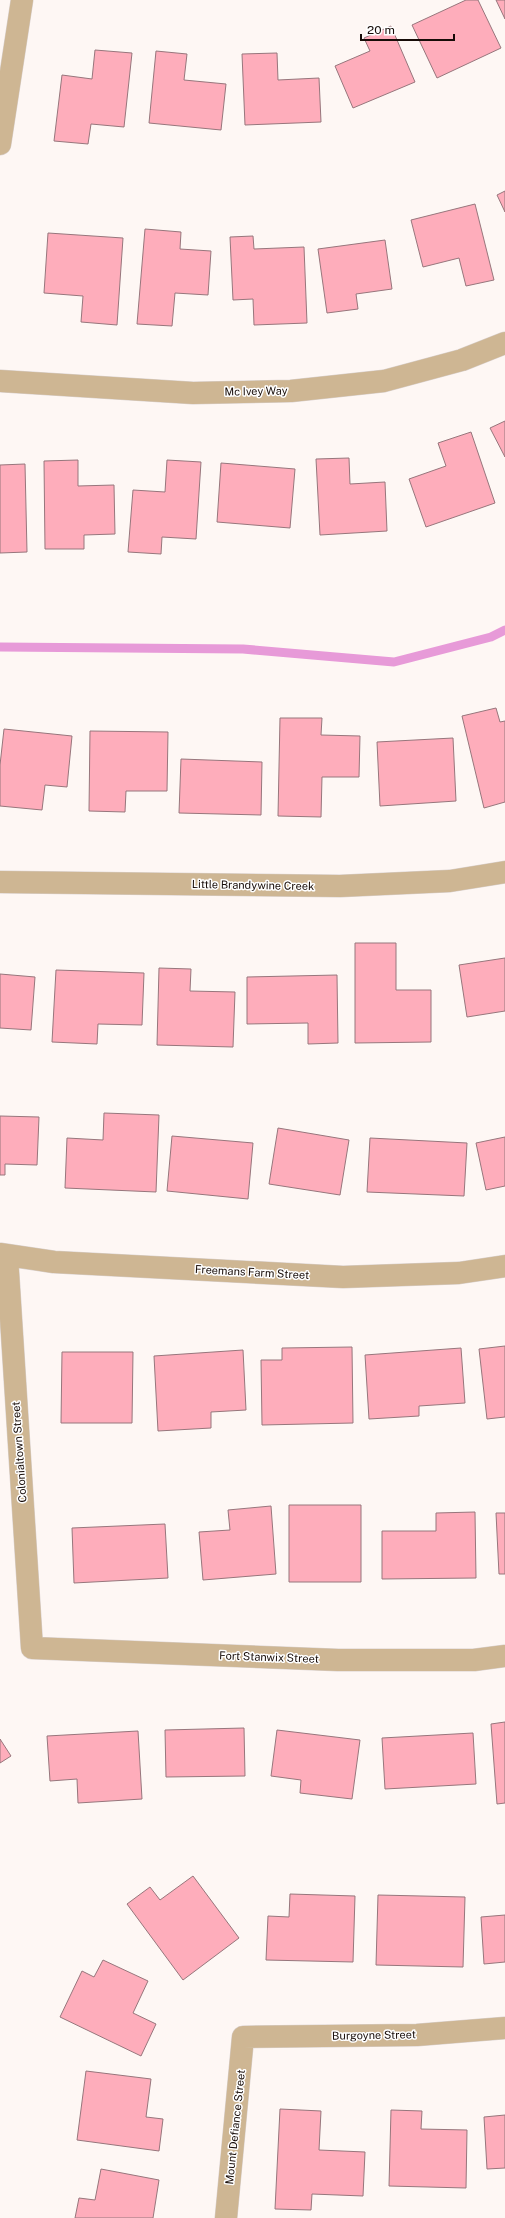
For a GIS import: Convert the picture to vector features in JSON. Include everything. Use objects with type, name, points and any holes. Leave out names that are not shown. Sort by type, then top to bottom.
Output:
[{"type":"street","points":[[0,144],[22,0]]},
{"type":"street","name":"Mc Ivey Way","points":[[0,381],[193,393],[291,391],[384,381],[462,360],[505,343]]},
{"type":"street","name":"Little Brandywine Creek","points":[[0,882],[340,886],[450,881],[505,872]]},
{"type":"street","name":"Freemans Farm Street","points":[[3,1255],[54,1262],[343,1277],[459,1273],[505,1266]]},
{"type":"street","name":"Colonialtown Street","points":[[3,1255],[32,1648]]},
{"type":"street","name":"Fort Stanwix Street","points":[[32,1648],[338,1660],[474,1660],[505,1656]]},
{"type":"street","name":"Burgoyne Street","points":[[243,2037],[417,2035],[505,2028]]},
{"type":"street","name":"Mount Defiance Street","points":[[226,2218],[243,2037]]},
{"type":"building","points":[[466,0],[478,0],[501,48],[437,78],[412,25]]},
{"type":"building","points":[[496,0],[505,0],[505,19]]},
{"type":"building","points":[[391,26],[415,82],[353,108],[335,66],[370,51],[364,38]]},
{"type":"building","points":[[95,50],[132,53],[124,127],[91,124],[88,144],[54,141],[62,75],[92,79]]},
{"type":"building","points":[[156,51],[187,54],[184,80],[226,84],[221,130],[149,123]]},
{"type":"building","points":[[277,53],[278,80],[319,78],[321,122],[245,125],[242,54]]},
{"type":"building","points":[[505,191],[505,212],[497,195]]},
{"type":"building","points":[[475,204],[494,280],[466,286],[459,258],[423,267],[411,220]]},
{"type":"building","points":[[145,229],[181,232],[180,249],[211,251],[208,295],[175,293],[172,326],[137,324]]},
{"type":"building","points":[[48,233],[123,238],[117,325],[81,322],[83,296],[44,293]]},
{"type":"building","points":[[253,236],[254,249],[304,247],[307,323],[254,325],[253,299],[233,300],[230,237]]},
{"type":"building","points":[[385,240],[392,289],[356,294],[358,309],[327,313],[318,249]]},
{"type":"building","points":[[505,421],[505,457],[490,428]]},
{"type":"building","points":[[471,432],[495,503],[426,527],[409,479],[446,466],[438,443]]},
{"type":"building","points":[[349,458],[350,484],[385,482],[387,531],[320,535],[316,459]]},
{"type":"building","points":[[78,460],[78,486],[114,485],[115,534],[84,535],[84,549],[45,549],[44,461]]},
{"type":"building","points":[[167,460],[201,462],[196,539],[162,537],[161,554],[128,552],[133,490],[165,492]]},
{"type":"building","points":[[221,463],[295,469],[290,528],[217,522]]},
{"type":"building","points":[[25,464],[27,552],[0,553],[0,465]]},
{"type":"building","points":[[496,708],[500,722],[505,721],[505,802],[484,808],[462,716]]},
{"type":"building","points":[[280,718],[322,718],[321,735],[360,736],[359,777],[322,777],[321,817],[278,816]]},
{"type":"building","points":[[4,729],[72,736],[67,787],[45,785],[42,810],[0,806],[0,765]]},
{"type":"building","points":[[90,731],[168,732],[167,791],[126,791],[125,812],[89,811]]},
{"type":"building","points":[[453,738],[456,801],[380,806],[377,742]]},
{"type":"building","points":[[181,759],[262,762],[261,815],[179,813]]},
{"type":"building","points":[[355,943],[396,943],[396,990],[431,990],[431,1042],[355,1043]]},
{"type":"building","points":[[505,958],[505,1011],[467,1017],[459,965]]},
{"type":"building","points":[[159,968],[191,969],[190,991],[235,992],[233,1047],[157,1045]]},
{"type":"building","points":[[56,970],[144,973],[142,1025],[98,1024],[97,1044],[52,1042]]},
{"type":"building","points":[[0,974],[35,977],[31,1030],[0,1028]]},
{"type":"building","points":[[337,975],[338,1043],[308,1044],[308,1023],[247,1024],[247,977]]},
{"type":"building","points":[[104,1113],[159,1115],[156,1192],[65,1188],[67,1138],[103,1140]]},
{"type":"building","points":[[0,1116],[39,1117],[37,1165],[5,1164],[5,1175],[0,1175]]},
{"type":"building","points":[[278,1128],[349,1140],[340,1195],[269,1184]]},
{"type":"building","points":[[172,1136],[253,1143],[248,1199],[167,1191]]},
{"type":"building","points":[[505,1137],[505,1186],[486,1190],[476,1143]]},
{"type":"building","points":[[370,1138],[467,1143],[464,1196],[367,1192]]},
{"type":"building","points":[[505,1346],[505,1417],[487,1419],[479,1349]]},
{"type":"building","points":[[352,1347],[353,1423],[262,1425],[261,1360],[282,1360],[282,1348]]},
{"type":"building","points":[[461,1348],[465,1403],[419,1406],[419,1416],[369,1419],[365,1355]]},
{"type":"building","points":[[243,1350],[246,1410],[211,1412],[211,1428],[158,1431],[154,1356]]},
{"type":"building","points":[[62,1352],[133,1352],[132,1423],[61,1423]]},
{"type":"building","points":[[289,1505],[361,1505],[361,1582],[289,1582]]},
{"type":"building","points":[[271,1506],[276,1574],[203,1580],[199,1532],[230,1530],[228,1510]]},
{"type":"building","points":[[475,1512],[476,1578],[382,1579],[382,1531],[436,1531],[436,1513]]},
{"type":"building","points":[[496,1513],[505,1513],[505,1574],[499,1574]]},
{"type":"building","points":[[165,1524],[168,1578],[74,1583],[72,1528]]},
{"type":"building","points":[[505,1722],[505,1803],[497,1804],[491,1724]]},
{"type":"building","points":[[244,1728],[245,1776],[166,1777],[165,1730]]},
{"type":"building","points":[[277,1730],[360,1740],[352,1799],[300,1793],[301,1780],[271,1776]]},
{"type":"building","points":[[138,1731],[142,1799],[78,1803],[77,1779],[50,1781],[47,1736]]},
{"type":"building","points":[[473,1733],[476,1784],[385,1789],[382,1738]]},
{"type":"building","points":[[0,1739],[11,1756],[0,1763]]},
{"type":"building","points":[[193,1876],[239,1938],[183,1980],[127,1904],[150,1887],[160,1900]]},
{"type":"building","points":[[290,1894],[355,1896],[353,1962],[266,1960],[268,1916],[289,1917]]},
{"type":"building","points":[[378,1895],[465,1897],[463,1967],[376,1965]]},
{"type":"building","points":[[505,1915],[505,1962],[484,1964],[481,1917]]},
{"type":"building","points":[[103,1960],[148,1981],[133,2013],[156,2024],[141,2056],[60,2017],[82,1971],[94,1977]]},
{"type":"building","points":[[86,2071],[151,2079],[146,2117],[163,2119],[159,2151],[77,2140]]},
{"type":"building","points":[[280,2109],[321,2111],[319,2150],[365,2152],[363,2196],[312,2194],[311,2210],[275,2209]]},
{"type":"building","points":[[391,2110],[422,2111],[421,2129],[467,2130],[466,2188],[389,2186]]},
{"type":"building","points":[[505,2115],[505,2168],[487,2169],[484,2117]]},
{"type":"building","points":[[101,2169],[159,2180],[153,2218],[75,2218],[79,2198],[95,2200]]},
{"type":"waterway","points":[[0,647],[243,649],[394,662],[491,637],[505,630]]}]
